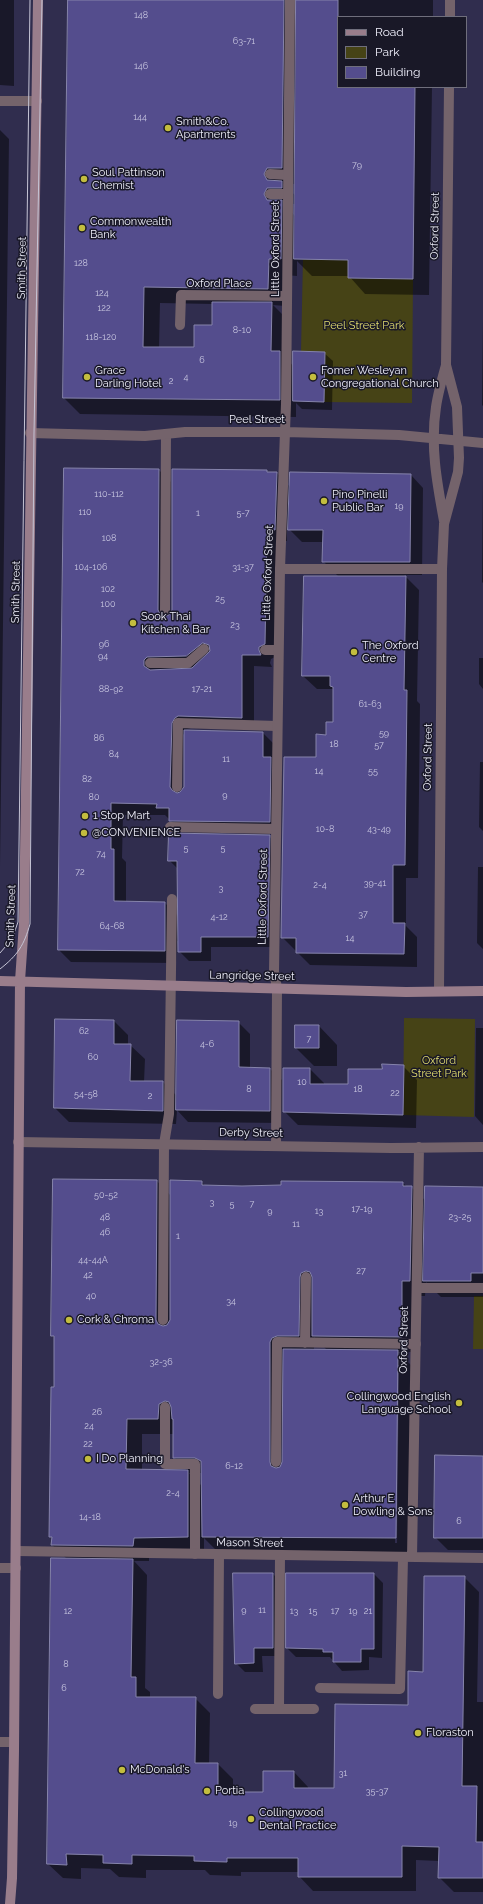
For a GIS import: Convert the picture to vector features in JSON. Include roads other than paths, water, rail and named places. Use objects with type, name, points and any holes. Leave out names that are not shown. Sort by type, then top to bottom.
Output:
[{"type":"street","name":"Smith Street","points":[[10,1904],[12,1878],[16,1568],[20,981],[24,923],[30,433],[38,0]]},
{"type":"street","name":"Little Oxford Street","points":[[276,1146],[278,988],[274,972],[277,726],[280,569],[285,432],[290,0]]},
{"type":"street","points":[[450,0],[450,16]]},
{"type":"street","name":"Oxford Street","points":[[439,991],[442,569],[444,524],[435,471],[434,438],[436,407],[446,365],[449,88]]},
{"type":"street","points":[[0,101],[37,101]]},
{"type":"street","points":[[270,174],[288,175]]},
{"type":"street","points":[[270,194],[288,194]]},
{"type":"street","name":"Oxford Place","points":[[180,325],[180,296],[287,296]]},
{"type":"street","name":"Oxford Street","points":[[444,524],[458,472],[459,441],[457,407],[446,365]]},
{"type":"street","name":"Peel Street","points":[[30,433],[145,436],[185,432],[285,432],[399,435],[483,443]]},
{"type":"street","points":[[164,610],[166,434]]},
{"type":"street","points":[[280,569],[442,569]]},
{"type":"street","points":[[150,663],[188,663],[204,649]]},
{"type":"street","points":[[265,650],[278,650]]},
{"type":"street","points":[[177,788],[178,723],[277,726]]},
{"type":"street","points":[[170,827],[276,829]]},
{"type":"street","points":[[163,1320],[164,1144],[169,1114],[172,899]]},
{"type":"street","name":"Langridge Street","points":[[0,981],[406,992],[483,991]]},
{"type":"street","name":"Derby Street","points":[[18,1142],[276,1146],[483,1147]]},
{"type":"street","name":"Oxford Street","points":[[320,1688],[400,1689],[408,1558],[418,1288],[419,1147]]},
{"type":"street","points":[[305,1343],[306,1278]]},
{"type":"street","points":[[418,1288],[483,1288]]},
{"type":"street","points":[[276,1462],[277,1342],[416,1344]]},
{"type":"street","points":[[165,1407],[165,1464],[195,1464],[195,1554]]},
{"type":"street","name":"Mason Street","points":[[16,1551],[483,1558]]},
{"type":"street","points":[[218,1694],[219,1554]]},
{"type":"street","points":[[279,1709],[280,1555]]},
{"type":"street","points":[[0,1568],[16,1568]]},
{"type":"street","points":[[256,1709],[314,1709]]},
{"type":"street","points":[[0,1742],[14,1742]]},
{"type":"tram line","points":[[0,953],[12,939],[18,922],[30,0]]},
{"type":"tram line","points":[[0,969],[20,949],[30,924],[34,433],[42,0]]},
{"type":"place","name":"Smith&Co. Apartments","points":[[168,128]]},
{"type":"place","name":"Soul Pattinson Chemist","points":[[84,179]]},
{"type":"place","name":"Commonwealth Bank","points":[[82,228]]},
{"type":"place","name":"Grace Darling Hotel","points":[[87,377]]},
{"type":"place","name":"Fomer Wesleyan Congregational Church","points":[[313,377]]},
{"type":"place","name":"Pino Pinelli Public Bar","points":[[324,501]]},
{"type":"place","name":"Sook Thai Kitchen & Bar","points":[[133,623]]},
{"type":"place","name":"The Oxford Centre","points":[[354,652]]},
{"type":"place","name":"1 Stop Mart","points":[[85,816]]},
{"type":"place","name":"@CONVENIENCE","points":[[84,833]]},
{"type":"place","name":"Cork & Chroma","points":[[69,1320]]},
{"type":"place","name":"Collingwood English Language School","points":[[459,1403]]},
{"type":"place","name":"I Do Planning","points":[[88,1459]]},
{"type":"place","name":"Arthur E Dowling & Sons","points":[[345,1505]]},
{"type":"place","name":"Floraston","points":[[418,1733]]},
{"type":"place","name":"McDonald's","points":[[122,1770]]},
{"type":"place","name":"Portia","points":[[207,1791]]},
{"type":"place","name":"Collingwood Dental Practice","points":[[251,1819]]},
{"type":"park label","name":"Peel Street Park","points":[[364,326]]},
{"type":"park label","name":"Oxford Street Park","points":[[439,1067]]}]
